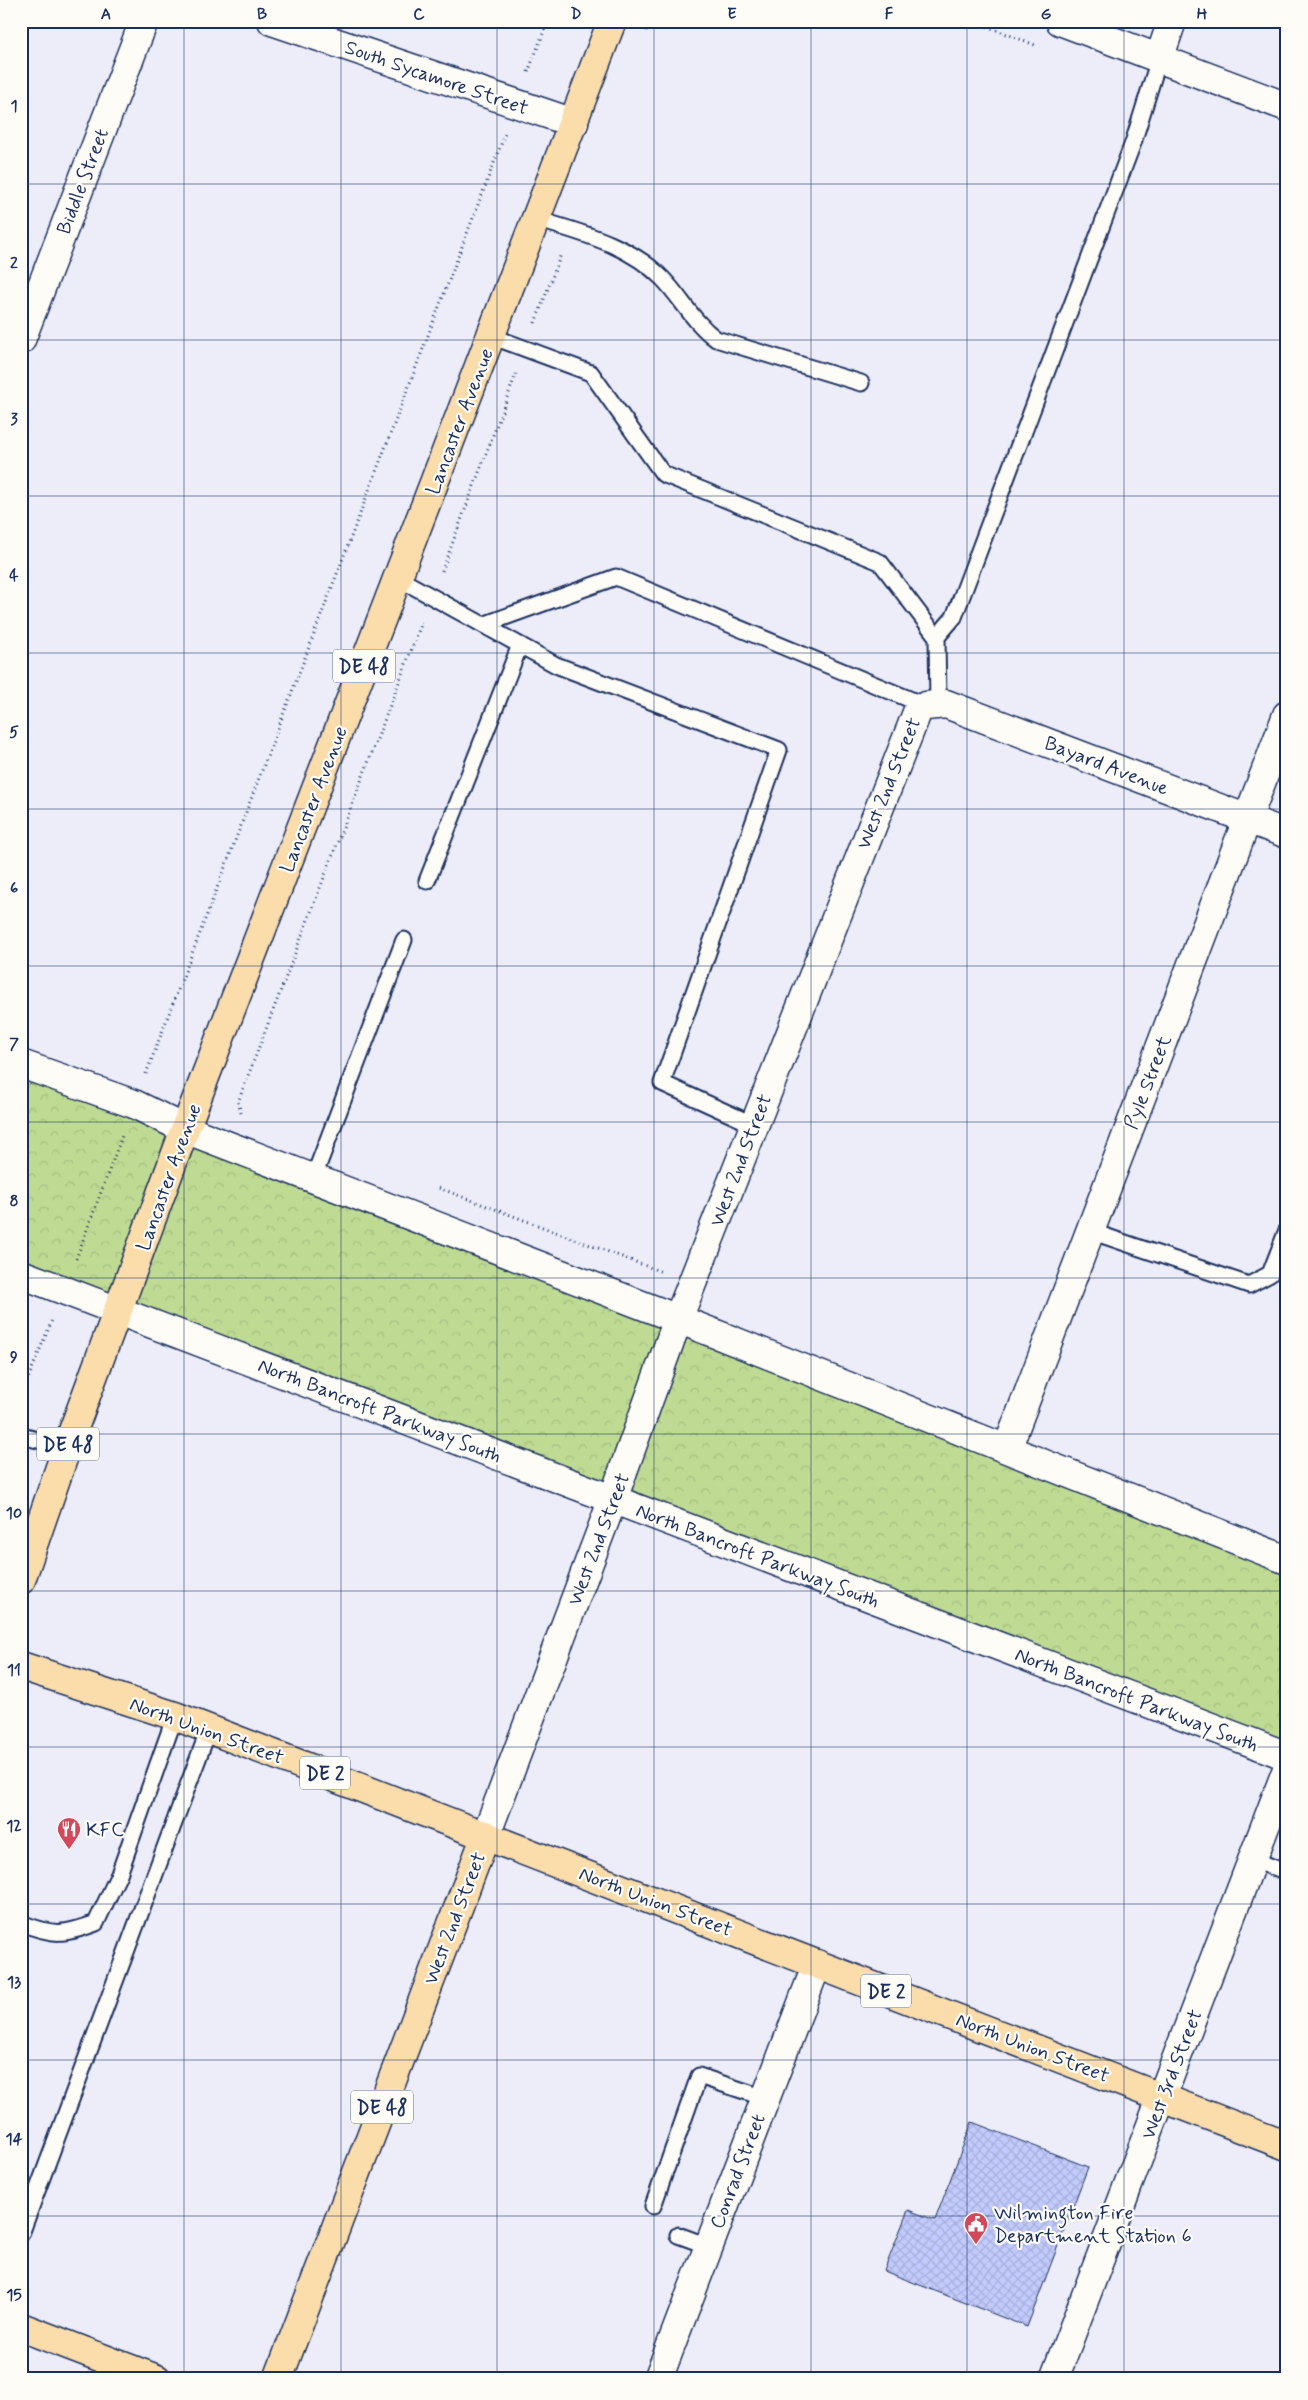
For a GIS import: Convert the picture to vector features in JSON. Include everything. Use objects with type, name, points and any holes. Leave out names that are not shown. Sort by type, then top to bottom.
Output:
[{"type":"main road","name":"Lancaster Avenue","points":[[21,1580],[67,1447],[185,1129],[612,21]]},
{"type":"main road","name":"North Union Street","points":[[21,1666],[175,1716],[1287,2146]]},
{"type":"main road","name":"West 2nd Street","points":[[278,2379],[486,1835]]},
{"type":"main road","points":[[21,2327],[157,2379]]},
{"type":"street","name":"Biddle Street","points":[[21,340],[144,21]]},
{"type":"street","name":"South Sycamore Street","points":[[272,21],[574,123]]},
{"type":"street","points":[[1060,21],[1287,107]]},
{"type":"street","points":[[1159,59],[1172,21]]},
{"type":"street","name":"Bayard Avenue","points":[[932,704],[946,704],[1287,834]]},
{"type":"street","name":"West 2nd Street","points":[[486,1835],[613,1499],[678,1319],[912,720],[918,710],[932,704]]},
{"type":"street","name":"Pyle Street","points":[[1007,1449],[1246,818],[1287,715]]},
{"type":"street","points":[[21,1064],[134,1104],[185,1129],[678,1319],[1287,1560]]},
{"type":"street","name":"North Bancroft Parkway South","points":[[21,1274],[1287,1756]]},
{"type":"street","name":"West 3rd Street","points":[[1054,2379],[1287,1769]]},
{"type":"street","name":"Conrad Street","points":[[658,2379],[817,1964]]},
{"type":"lane","points":[[483,625],[616,577],[932,704],[937,637],[954,617],[1133,143],[1159,59]]},
{"type":"lane","points":[[536,219],[617,246],[644,262],[664,280],[705,331],[716,339],[861,383]]},
{"type":"lane","points":[[491,336],[591,373],[663,474],[880,562],[937,637]]},
{"type":"lane","points":[[398,578],[556,665],[779,750],[662,1083],[754,1125]]},
{"type":"lane","points":[[427,880],[520,645]]},
{"type":"lane","points":[[313,1179],[404,940]]},
{"type":"lane","points":[[1090,1231],[1249,1285],[1270,1274],[1287,1230]]},
{"type":"lane","points":[[21,1436],[67,1447]]},
{"type":"lane","points":[[21,1923],[43,1932],[69,1933],[96,1923],[119,1874],[175,1716]]},
{"type":"lane","points":[[21,2234],[209,1729]]},
{"type":"lane","points":[[1252,1859],[1287,1873]]},
{"type":"lane","points":[[653,2206],[699,2076],[765,2098]]},
{"type":"lane","points":[[678,2235],[708,2246]]},
{"type":"path","points":[[21,1396],[64,1290],[548,21]]},
{"type":"path","points":[[643,39],[650,21]]},
{"type":"path","points":[[249,1116],[240,1113],[238,1102],[570,230]]},
{"type":"path","points":[[435,1187],[662,1273]]},
{"type":"green space","points":[[21,1064],[1287,1560],[1287,1756],[21,1274]]},
{"type":"building","name":"Wilmington Fire Department Station 6","points":[[972,2122],[1088,2167],[1027,2327],[884,2271],[908,2210],[935,2220]]},
{"type":"place","name":"KFC","points":[[69,1850]]},
{"type":"place","name":"Wilmington Fire Department Station 6","points":[[976,2245]]}]
